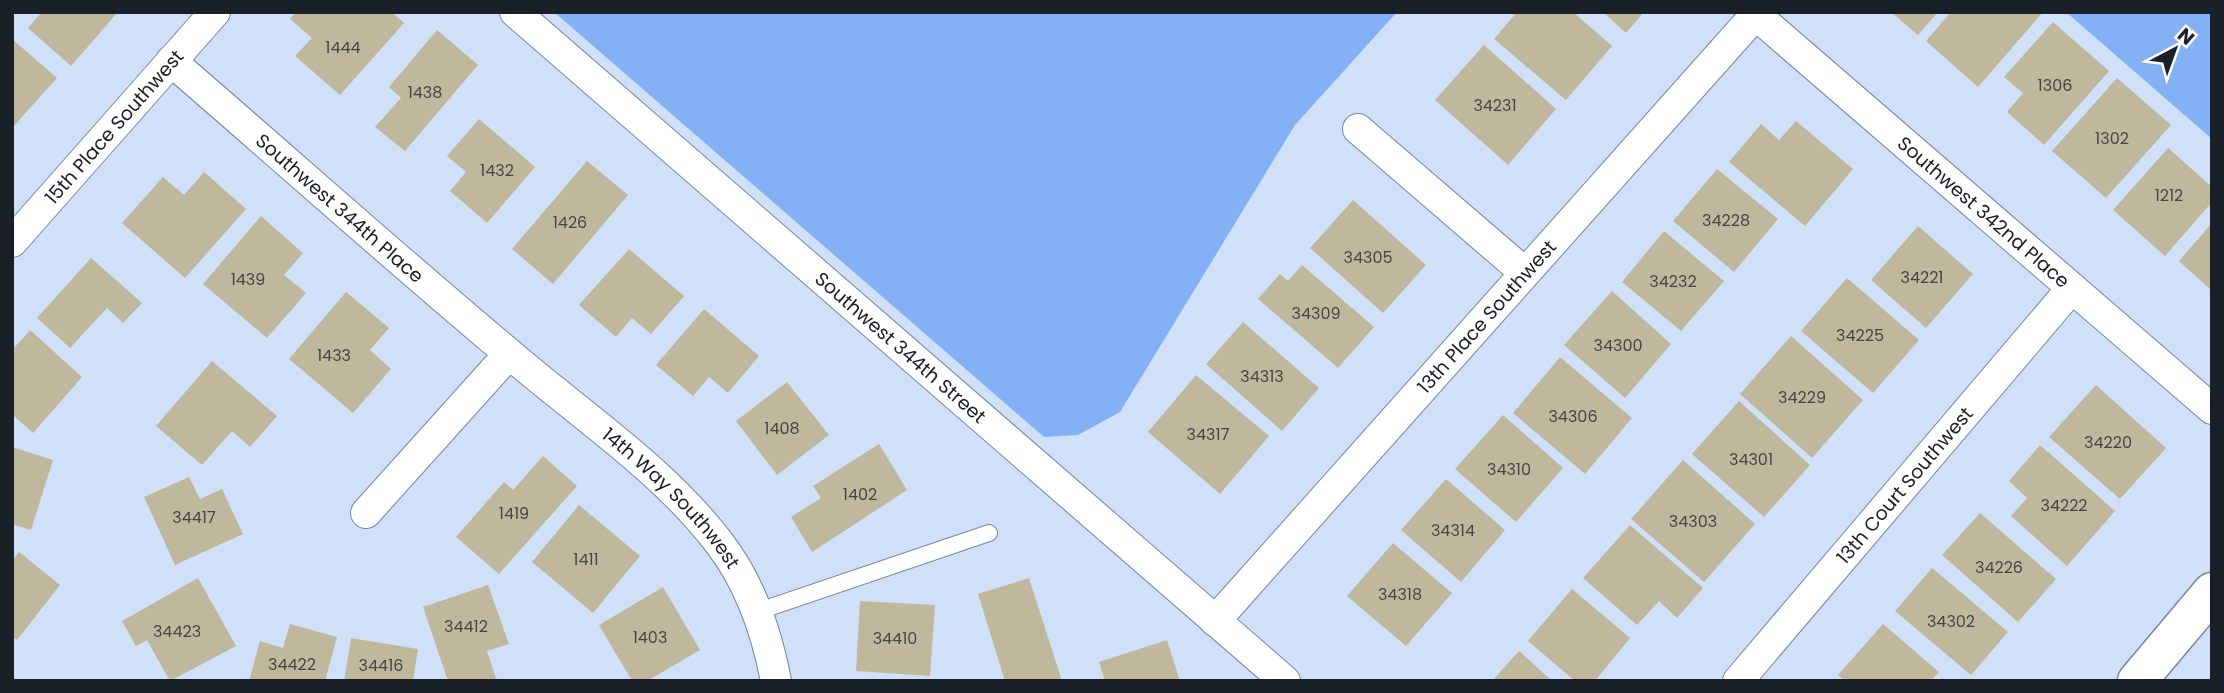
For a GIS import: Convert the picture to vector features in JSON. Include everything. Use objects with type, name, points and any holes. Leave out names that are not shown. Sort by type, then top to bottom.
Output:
[{"type":"street","name":"15th Place Southwest","points":[[12,242],[215,12]]},
{"type":"street","name":"Southwest 344th Street","points":[[515,12],[1285,681]]},
{"type":"street","name":"13th Place Southwest","points":[[1215,621],[1757,14]]},
{"type":"street","name":"Southwest 342nd Place","points":[[1757,14],[2212,409]]},
{"type":"street","name":"Southwest 344th Place","points":[[171,61],[509,354]]},
{"type":"street","points":[[1358,130],[1524,272]]},
{"type":"street","name":"13th Court Southwest","points":[[1738,681],[2072,288]]},
{"type":"street","points":[[366,513],[509,354]]},
{"type":"street","name":"14th Way Southwest","points":[[509,354],[688,504],[723,547],[756,612],[770,652],[776,681]]},
{"type":"street","points":[[2137,681],[2212,592]]},
{"type":"lane","points":[[756,612],[989,533]]},
{"type":"shaded area","points":[[554,12],[1397,12],[1295,125],[1120,412],[1078,435],[1044,437]]},
{"type":"shaded area","points":[[2066,12],[2212,12],[2212,139]]},
{"type":"building","points":[[42,12],[118,12],[71,66],[28,28]]},
{"type":"building","points":[[296,12],[392,12],[404,23],[340,95],[295,56],[312,38],[290,19]]},
{"type":"building","points":[[1517,12],[1573,12],[1612,46],[1566,100],[1494,39]]},
{"type":"building","points":[[1603,12],[1644,12],[1626,33]]},
{"type":"building","points":[[1891,12],[1938,12],[1918,35]]},
{"type":"building","points":[[1951,12],[2043,12],[1978,87],[1926,41]]},
{"type":"building","points":[[2053,22],[2109,71],[2044,145],[2007,112],[2023,93],[2004,77]]},
{"type":"building","points":[[437,30],[478,65],[405,151],[375,127],[401,98],[389,87]]},
{"type":"building","points":[[12,39],[57,78],[12,128]]},
{"type":"building","points":[[1484,45],[1556,109],[1508,165],[1435,100]]},
{"type":"building","points":[[2117,78],[2171,125],[2106,198],[2052,151]]},
{"type":"building","points":[[479,119],[535,167],[487,223],[450,191],[466,172],[447,156]]},
{"type":"building","points":[[1796,121],[1853,169],[1805,226],[1729,162],[1761,124],[1779,140]]},
{"type":"building","points":[[2168,148],[2212,187],[2212,202],[2165,256],[2113,210]]},
{"type":"building","points":[[587,161],[628,195],[553,284],[512,249]]},
{"type":"building","points":[[1717,169],[1778,219],[1734,272],[1673,221]]},
{"type":"building","points":[[204,172],[246,209],[185,278],[122,223],[163,177],[184,195]]},
{"type":"building","points":[[1353,200],[1426,265],[1383,313],[1310,248]]},
{"type":"building","points":[[261,216],[303,253],[284,275],[306,293],[267,338],[203,284]]},
{"type":"building","points":[[2212,223],[2212,291],[2179,261]]},
{"type":"building","points":[[1918,226],[1973,274],[1926,328],[1871,280]]},
{"type":"building","points":[[1664,231],[1724,281],[1681,331],[1622,282]]},
{"type":"building","points":[[629,249],[684,296],[651,334],[632,318],[616,337],[579,305]]},
{"type":"building","points":[[91,258],[142,303],[123,323],[107,308],[70,348],[37,318]]},
{"type":"building","points":[[1302,265],[1374,327],[1338,368],[1258,299],[1280,274],[1288,281]]},
{"type":"building","points":[[1847,278],[1919,340],[1873,393],[1801,331]]},
{"type":"building","points":[[1612,291],[1671,344],[1625,398],[1564,345]]},
{"type":"building","points":[[346,292],[389,328],[370,350],[391,369],[353,413],[289,359]]},
{"type":"building","points":[[704,309],[759,356],[728,393],[709,377],[693,396],[656,365]]},
{"type":"building","points":[[1243,322],[1319,388],[1282,431],[1206,364]]},
{"type":"building","points":[[30,330],[82,377],[33,433],[12,414],[12,350]]},
{"type":"building","points":[[1791,336],[1863,400],[1812,458],[1740,394]]},
{"type":"building","points":[[1560,357],[1632,418],[1585,474],[1513,413]]},
{"type":"building","points":[[212,361],[277,416],[250,447],[232,431],[202,465],[156,426]]},
{"type":"building","points":[[1196,375],[1269,436],[1220,494],[1148,432]]},
{"type":"building","points":[[787,382],[829,435],[777,475],[736,421]]},
{"type":"building","points":[[2096,385],[2166,448],[2120,499],[2049,437]]},
{"type":"building","points":[[1739,401],[1810,465],[1764,517],[1692,454]]},
{"type":"building","points":[[1503,415],[1563,468],[1516,522],[1455,469]]},
{"type":"building","points":[[879,444],[907,490],[812,552],[791,517],[821,498],[813,486]]},
{"type":"building","points":[[2040,445],[2115,511],[2067,566],[2011,516],[2027,498],[2009,481]]},
{"type":"building","points":[[12,447],[53,460],[31,530],[12,524]]},
{"type":"building","points":[[543,456],[577,486],[499,574],[456,537],[504,482],[513,490]]},
{"type":"building","points":[[1683,460],[1755,524],[1704,582],[1631,519]]},
{"type":"building","points":[[189,477],[200,499],[222,489],[243,534],[175,565],[144,497]]},
{"type":"building","points":[[1446,479],[1505,530],[1461,582],[1401,530]]},
{"type":"building","points":[[579,505],[640,556],[593,613],[532,562]]},
{"type":"building","points":[[1980,513],[2056,579],[2018,622],[1942,555]]},
{"type":"building","points":[[1630,525],[1703,588],[1677,618],[1659,601],[1637,625],[1583,578]]},
{"type":"building","points":[[1393,543],[1452,593],[1406,646],[1347,596]]},
{"type":"building","points":[[19,552],[60,585],[17,640],[12,636],[12,561]]},
{"type":"building","points":[[1932,568],[2008,632],[1971,675],[1895,611]]},
{"type":"building","points":[[198,578],[236,646],[170,681],[147,640],[136,646],[122,621]]},
{"type":"building","points":[[1029,578],[1062,681],[1005,681],[978,594]]},
{"type":"building","points":[[488,585],[509,644],[487,651],[497,681],[448,681],[423,607]]},
{"type":"building","points":[[663,587],[700,650],[647,681],[632,681],[599,625]]},
{"type":"building","points":[[1572,589],[1630,638],[1595,681],[1575,681],[1528,641]]},
{"type":"building","points":[[860,601],[935,605],[930,676],[856,671]]},
{"type":"building","points":[[290,624],[337,637],[325,681],[249,681],[260,641],[283,648]]},
{"type":"building","points":[[1883,624],[1939,672],[1931,681],[1845,681],[1838,675]]},
{"type":"building","points":[[351,638],[418,649],[413,681],[344,681]]},
{"type":"building","points":[[1167,640],[1180,681],[1105,681],[1099,662]]},
{"type":"building","points":[[1519,651],[1552,681],[1492,681]]}]
